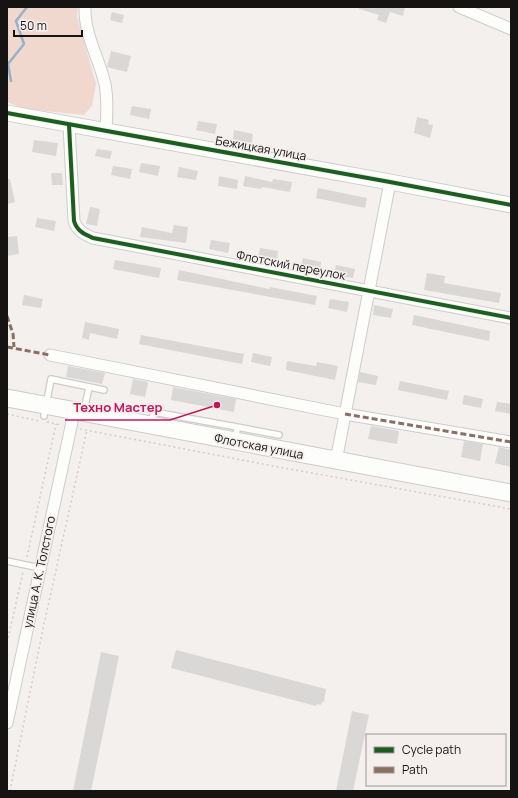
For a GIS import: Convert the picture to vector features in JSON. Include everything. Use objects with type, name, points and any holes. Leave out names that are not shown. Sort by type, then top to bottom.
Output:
[{"type":"main road","name":"Флотская улица","points":[[7,398],[62,418],[237,434],[336,461],[511,493]]},
{"type":"main road","name":"Флотская улица","points":[[7,409],[62,418],[511,503]]},
{"type":"street","points":[[85,7],[86,26],[105,84],[107,104],[106,130]]},
{"type":"street","points":[[459,7],[511,29]]},
{"type":"street","name":"Бежицкая улица","points":[[7,112],[69,125],[106,130],[511,205]]},
{"type":"street","name":"Флотский переулок","points":[[69,125],[74,221],[78,230],[93,238],[511,318]]},
{"type":"street","points":[[336,461],[390,182]]},
{"type":"street","points":[[50,356],[345,414],[511,442]]},
{"type":"street","name":"улица А. К. Толстого","points":[[7,723],[40,568],[62,418]]},
{"type":"lane","points":[[62,418],[51,379],[104,390]]},
{"type":"lane","points":[[62,418],[89,387]]},
{"type":"lane","points":[[237,434],[278,435]]},
{"type":"lane","points":[[7,561],[40,568]]},
{"type":"path","points":[[7,643],[15,602],[62,418],[87,430],[284,468],[511,509]]},
{"type":"path","points":[[10,791],[44,624],[87,430]]},
{"type":"shaded area","points":[[7,7],[78,7],[77,16],[96,84],[92,106],[84,115],[25,109],[7,102]]},
{"type":"building","points":[[359,7],[405,7],[403,16],[390,12],[386,23],[377,20],[379,15],[359,9]]},
{"type":"building","points":[[112,12],[124,15],[122,23],[110,20]]},
{"type":"building","points":[[111,51],[131,56],[127,72],[107,67]]},
{"type":"building","points":[[132,106],[151,109],[149,119],[130,115]]},
{"type":"building","points":[[417,117],[429,120],[428,124],[433,125],[430,138],[414,133]]},
{"type":"building","points":[[198,121],[217,124],[215,134],[196,130]]},
{"type":"building","points":[[234,130],[253,134],[252,143],[233,140]]},
{"type":"building","points":[[34,140],[58,143],[56,156],[32,152]]},
{"type":"building","points":[[97,149],[112,151],[110,159],[95,156]]},
{"type":"building","points":[[141,163],[160,166],[158,176],[139,172]]},
{"type":"building","points":[[113,166],[132,169],[130,179],[111,175]]},
{"type":"building","points":[[179,167],[198,171],[196,180],[177,177]]},
{"type":"building","points":[[51,173],[62,173],[63,185],[52,185]]},
{"type":"building","points":[[219,176],[238,180],[237,189],[218,186]]},
{"type":"building","points":[[245,176],[272,182],[273,179],[292,182],[290,192],[262,187],[261,189],[243,186]]},
{"type":"building","points":[[7,179],[10,179],[15,202],[7,204]]},
{"type":"building","points":[[318,188],[367,198],[365,208],[316,198]]},
{"type":"building","points":[[90,207],[100,209],[97,226],[86,224]]},
{"type":"building","points":[[37,218],[56,221],[54,231],[35,227]]},
{"type":"building","points":[[174,225],[188,227],[186,243],[140,237],[142,227],[172,233]]},
{"type":"building","points":[[17,236],[19,254],[7,256],[7,237]]},
{"type":"building","points":[[211,240],[230,243],[228,253],[209,249]]},
{"type":"building","points":[[260,248],[278,251],[277,261],[258,257]]},
{"type":"building","points":[[303,258],[321,262],[320,271],[301,268]]},
{"type":"building","points":[[115,260],[161,268],[159,278],[113,269]]},
{"type":"building","points":[[336,265],[355,269],[353,278],[334,275]]},
{"type":"building","points":[[179,270],[269,289],[270,287],[317,296],[315,305],[177,280]]},
{"type":"building","points":[[427,273],[445,276],[444,283],[501,293],[499,303],[424,290]]},
{"type":"building","points":[[24,295],[43,299],[41,308],[22,305]]},
{"type":"building","points":[[330,299],[349,302],[347,312],[328,308]]},
{"type":"building","points":[[374,305],[393,309],[391,318],[373,315]]},
{"type":"building","points":[[414,315],[490,331],[489,341],[412,325]]},
{"type":"building","points":[[85,322],[119,329],[117,339],[90,333],[89,340],[82,338]]},
{"type":"building","points":[[141,335],[244,354],[242,364],[139,344]]},
{"type":"building","points":[[253,353],[272,357],[270,366],[251,362]]},
{"type":"building","points":[[287,361],[316,366],[317,362],[338,366],[335,380],[286,370]]},
{"type":"building","points":[[68,366],[105,373],[102,384],[66,377]]},
{"type":"building","points":[[360,372],[378,376],[376,385],[358,382]]},
{"type":"building","points":[[133,379],[148,382],[145,397],[130,394]]},
{"type":"building","points":[[400,381],[449,391],[447,400],[398,390]]},
{"type":"building","points":[[173,387],[236,399],[234,412],[171,400]]},
{"type":"building","points":[[464,395],[483,399],[481,408],[462,404]]},
{"type":"building","points":[[497,402],[511,404],[511,414],[495,411]]},
{"type":"building","points":[[371,426],[399,431],[397,444],[368,439]]},
{"type":"building","points":[[464,441],[483,444],[480,461],[461,457]]},
{"type":"building","points":[[499,447],[511,450],[511,467],[495,463]]},
{"type":"building","points":[[176,650],[326,689],[324,702],[323,701],[321,705],[317,704],[316,706],[171,668]]},
{"type":"building","points":[[101,652],[119,656],[91,791],[73,791]]},
{"type":"building","points":[[352,711],[369,715],[353,791],[336,791]]},
{"type":"waterway","points":[[11,81],[8,64],[24,44],[16,21],[27,7]]},
{"type":"marked path","points":[[7,316],[13,334],[14,347]]},
{"type":"marked path","points":[[7,347],[50,355]]},
{"type":"marked path","points":[[345,414],[511,442]]},
{"type":"cycle path","points":[[7,113],[511,205]]},
{"type":"cycle path","points":[[69,125],[74,221],[79,230],[93,238],[511,318]]},
{"type":"place","name":"Техно Мастер","points":[[217,405]]}]
